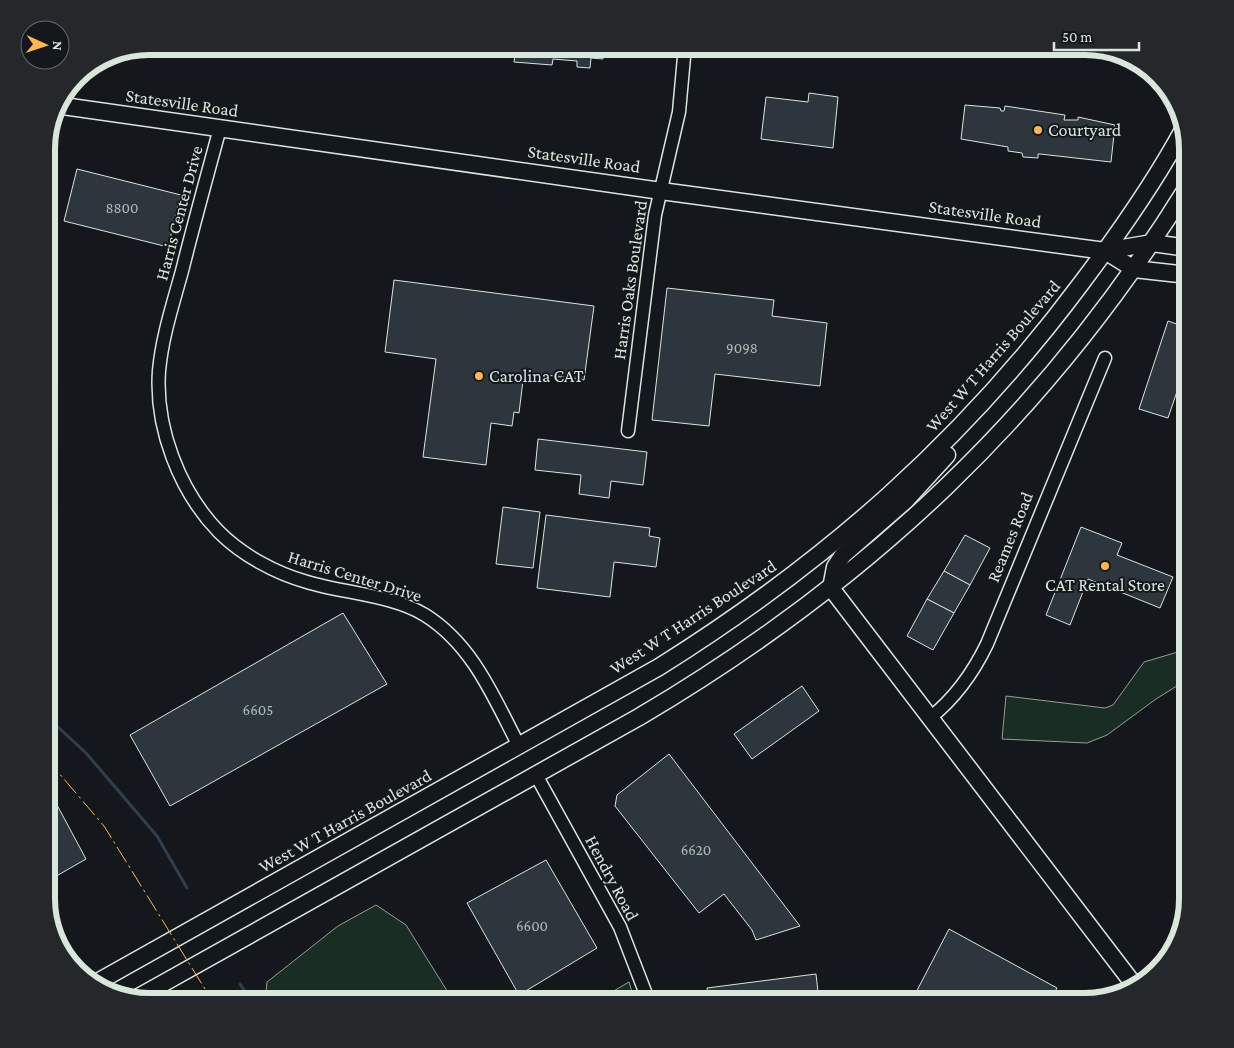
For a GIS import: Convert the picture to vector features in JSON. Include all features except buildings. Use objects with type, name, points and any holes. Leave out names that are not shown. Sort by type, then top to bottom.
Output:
[{"type":"main road","name":"Statesville Road","points":[[65,106],[661,191],[1105,251],[1152,243],[1179,247]]},
{"type":"main road","name":"West W T Harris Boulevard","points":[[102,980],[688,649],[801,570],[899,487],[990,396],[1045,330],[1105,251],[1148,188],[1178,138]]},
{"type":"main road","points":[[146,993],[536,775],[698,681],[750,647],[831,588],[888,542],[985,450],[1044,386],[1134,269],[1179,200]]},
{"type":"main road","name":"Statesville Road","points":[[1105,251],[1134,269],[1179,274]]},
{"type":"main road","points":[[831,588],[836,568],[843,556],[876,528],[929,476],[952,449],[990,396]]},
{"type":"main road","points":[[831,588],[1131,981]]},
{"type":"street","name":"Harris Oaks Boulevard","points":[[628,431],[655,215],[680,112],[684,55]]},
{"type":"street","name":"Harris Center Drive","points":[[220,128],[166,332],[159,373],[159,402],[164,430],[186,486],[204,514],[220,533],[265,565],[308,583],[403,606],[423,614],[442,628],[461,645],[479,671],[519,746]]},
{"type":"street","name":"Reames Road","points":[[930,718],[948,703],[959,690],[987,644],[1105,358]]},
{"type":"street","name":"Hendry Road","points":[[536,775],[620,927],[646,993]]},
{"type":"green space","points":[[1179,652],[1179,685],[1107,735],[1087,743],[1002,739],[1006,696],[1105,708],[1113,705],[1144,662]]},
{"type":"green space","points":[[376,905],[406,925],[448,993],[266,993],[267,982],[338,926]]},
{"type":"green space","points":[[629,982],[632,993],[610,993]]},
{"type":"waterway","points":[[55,724],[86,753],[157,836],[187,888]]},
{"type":"waterway","points":[[240,984],[246,993]]},
{"type":"power","points":[[55,769],[104,826],[207,993]]},
{"type":"place","name":"Courtyard","points":[[1038,130]]},
{"type":"place","name":"Carolina CAT","points":[[479,376]]},
{"type":"place","name":"CAT Rental Store","points":[[1105,566]]}]
